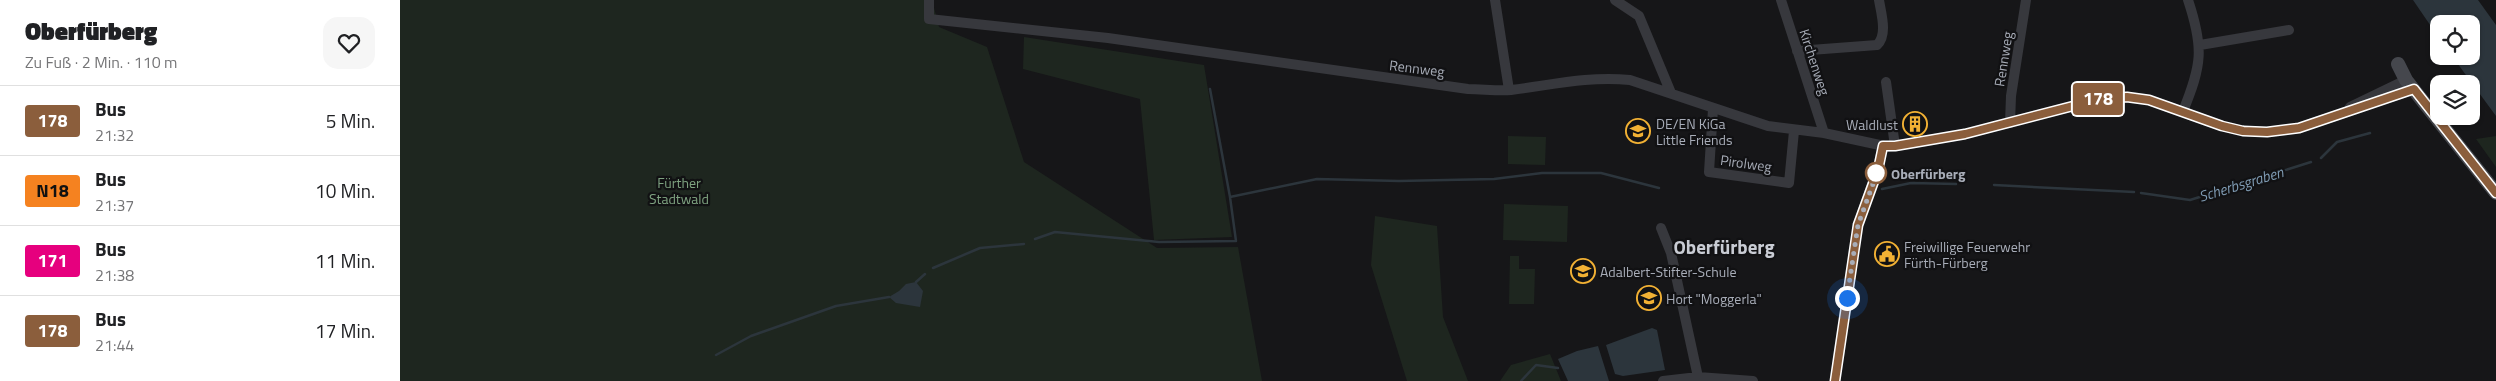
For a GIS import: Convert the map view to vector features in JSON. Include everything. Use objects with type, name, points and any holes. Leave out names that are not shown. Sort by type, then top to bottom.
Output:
[{"type":"street","name":"Rennweg","points":[[929,0],[930,19],[1108,38],[1468,89],[1509,90],[1578,79],[1606,78],[1630,80],[1768,126],[1824,133],[1883,146],[1895,146],[1965,134],[2104,98],[2127,97],[2149,100],[2243,131],[2299,128],[2329,118],[2410,84]]},
{"type":"street","points":[[1495,0],[1509,90]]},
{"type":"street","points":[[1615,0],[1639,16],[1671,93]]},
{"type":"street","name":"Kirchenweg","points":[[1781,0],[1824,133]]},
{"type":"street","points":[[1797,51],[1877,45],[1881,39],[1882,29],[1879,0]]},
{"type":"street","name":"Rennweg","points":[[2010,123],[2011,96],[2026,0]]},
{"type":"street","points":[[2183,111],[2198,72],[2200,45],[2188,0]]},
{"type":"street","points":[[2200,45],[2289,30]]},
{"type":"street","points":[[2398,64],[2410,84],[2496,193]]},
{"type":"street","points":[[1886,82],[1895,146]]},
{"type":"street","name":"Pirolweg","points":[[1713,109],[1709,172],[1789,183],[1794,130]]},
{"type":"street","points":[[1835,381],[1858,225],[1878,170],[1883,146]]},
{"type":"street","points":[[1661,228],[1671,253],[1698,377]]},
{"type":"street","points":[[1663,381],[1698,377],[1753,381]]},
{"type":"green space","name":"Fürther Stadtwald","points":[[400,0],[932,0],[939,27],[987,47],[1024,162],[1157,248],[1238,247],[1262,381],[400,381]]},
{"type":"green space","points":[[1024,37],[1204,65],[1232,237],[1154,240],[1140,99],[1023,69]]},
{"type":"green space","points":[[1508,136],[1546,137],[1545,165],[1508,164]]},
{"type":"green space","points":[[2496,136],[2496,167],[2476,139]]},
{"type":"green space","points":[[1504,204],[1568,206],[1567,242],[1503,240]]},
{"type":"green space","points":[[1375,216],[1437,226],[1443,317],[1468,381],[1407,381],[1371,265]]},
{"type":"green space","points":[[1510,256],[1519,256],[1519,269],[1535,269],[1534,304],[1509,304]]},
{"type":"green space","points":[[1550,354],[1561,381],[1500,381],[1511,365]]},
{"type":"shaded area","points":[[2413,0],[2478,0],[2496,25],[2496,116],[2480,94],[2480,75],[2466,75],[2459,65],[2480,65],[2480,15],[2430,15],[2430,25]]},
{"type":"shaded area","points":[[916,282],[923,291],[920,307],[896,303],[889,297],[906,284]]},
{"type":"shaded area","points":[[1652,328],[1657,330],[1665,370],[1623,376],[1615,374],[1606,345]]},
{"type":"shaded area","points":[[1598,346],[1609,381],[1568,381],[1558,359],[1577,351]]},
{"type":"waterway","points":[[1210,89],[1230,197]]},
{"type":"waterway","name":"Scherbsgraben","points":[[2321,158],[2337,142],[2370,133]]},
{"type":"waterway","name":"Scherbsgraben","points":[[2141,193],[2190,200],[2311,162]]},
{"type":"waterway","points":[[1035,239],[1055,232],[1159,242],[1236,241],[1230,197],[1317,179],[1399,181],[1494,179],[1542,173],[1601,173],[1659,188]]},
{"type":"waterway","points":[[1882,189],[1911,183],[1956,184]]},
{"type":"waterway","name":"Scherbsgraben","points":[[1994,185],[2134,192]]},
{"type":"waterway","points":[[933,268],[980,248],[1024,244]]},
{"type":"waterway","points":[[916,282],[925,274]]},
{"type":"waterway","points":[[716,355],[751,336],[836,306],[889,297]]},
{"type":"waterway","points":[[1521,381],[1536,365],[1558,368]]},
{"type":"bus line","name":"178","points":[[1835,381],[1858,225],[1861,212],[1878,170],[1883,146],[1889,147],[1965,134],[2086,102],[2104,98],[2127,97],[2149,100],[2222,126],[2243,131],[2267,132],[2299,128],[2414,89],[2496,193]]},
{"type":"place","name":"Waldlust","points":[[1915,124]]},
{"type":"place","name":"DE/EN KiGa Little Friends","points":[[1638,131]]},
{"type":"place","name":"Oberfürberg","points":[[1876,173]]},
{"type":"place","name":"Freiwillige Feuerwehr Fürth-Fürberg","points":[[1887,254]]},
{"type":"place","name":"Adalbert-Stifter-Schule","points":[[1583,271]]},
{"type":"place","name":"Hort \"Moggerla\"","points":[[1649,298]]},
{"type":"district","name":"Oberfürberg","points":[[1724,246]]},
{"type":"route","points":[[1847,298],[1861,212],[1878,170],[1876,173]]}]
